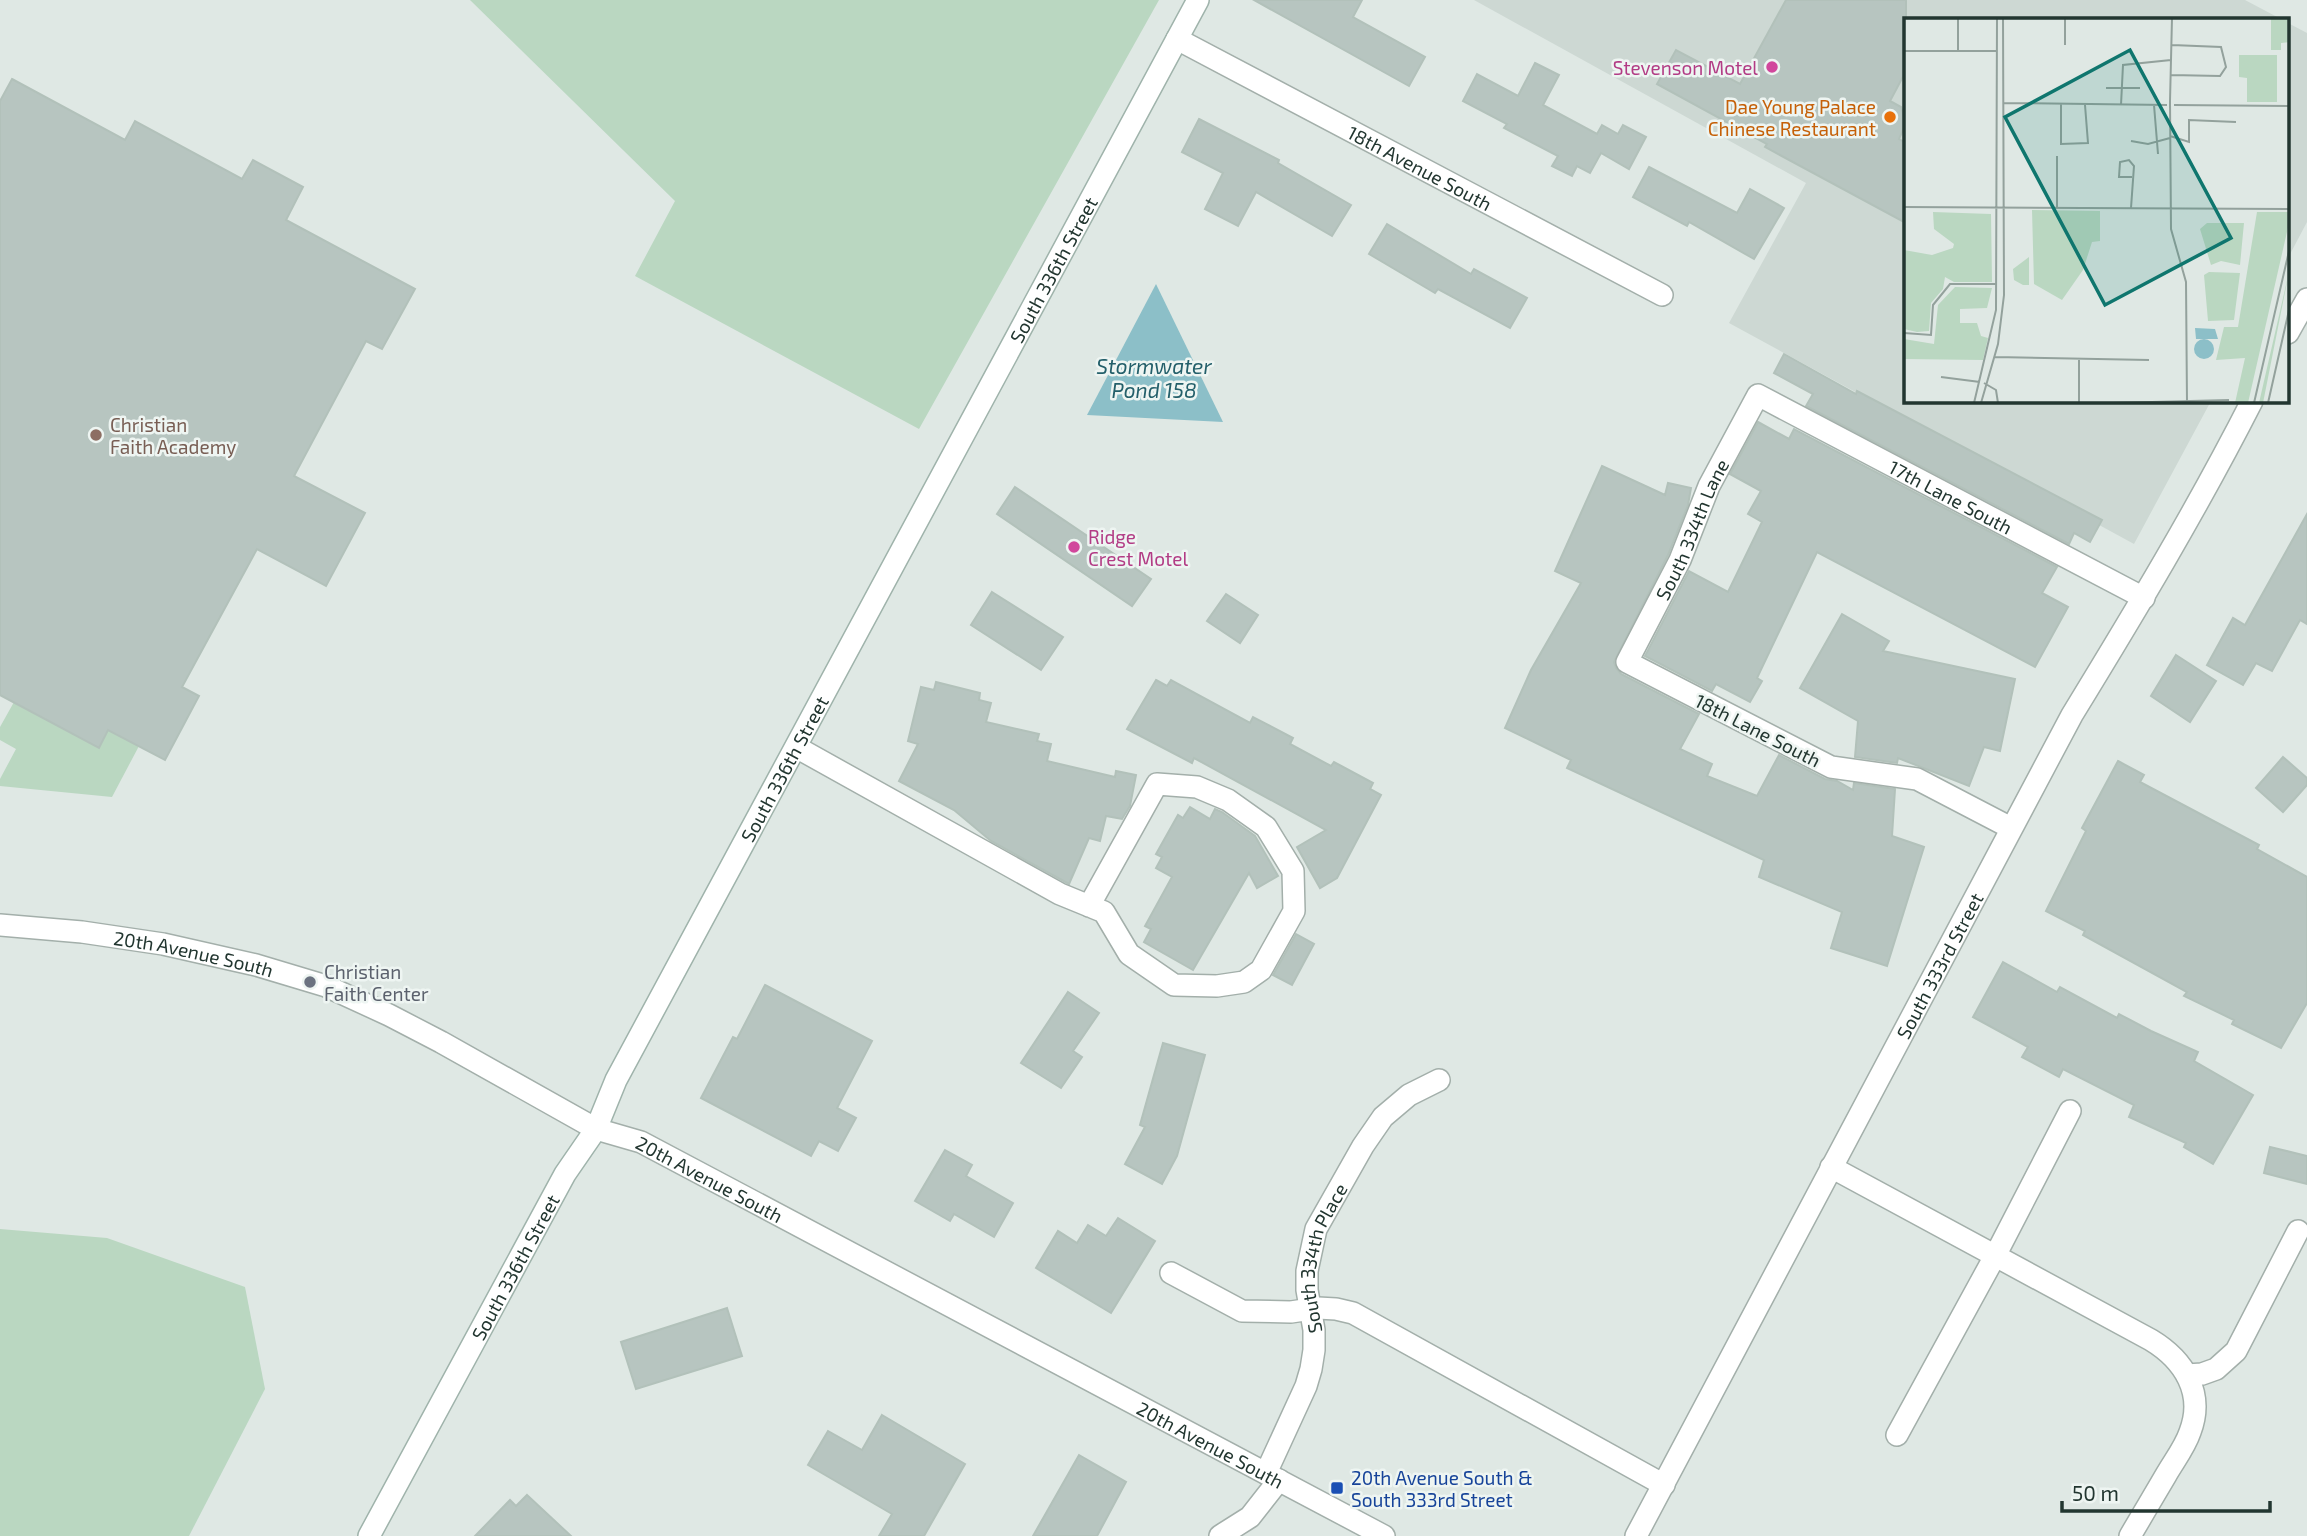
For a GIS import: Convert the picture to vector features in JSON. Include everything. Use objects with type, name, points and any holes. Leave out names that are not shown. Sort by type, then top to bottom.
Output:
[{"type":"street","name":"South 336th Street","points":[[369,1536],[565,1174],[596,1129],[616,1080],[1198,0]]},
{"type":"street","name":"18th Avenue South","points":[[1177,39],[1662,295]]},
{"type":"street","points":[[2290,329],[2307,299]]},
{"type":"street","name":"17th Lane South","points":[[1758,395],[2144,598]]},
{"type":"street","name":"South 334th Lane","points":[[1627,662],[1680,560],[1709,486],[1758,395]]},
{"type":"street","name":"South 333rd Street","points":[[1636,1536],[2072,715],[2144,598],[2251,402]]},
{"type":"street","name":"18th Lane South","points":[[1627,662],[1831,767],[1917,779],[2011,828]]},
{"type":"street","points":[[796,747],[1060,894],[1088,906],[1104,912],[1129,954],[1174,985],[1217,986],[1244,982],[1261,970],[1294,911],[1293,872],[1266,827],[1228,800],[1197,787],[1157,784],[1088,906]]},
{"type":"street","name":"20th Avenue South","points":[[0,925],[82,932],[163,944],[263,967],[326,986],[389,1014],[596,1129],[641,1142],[1384,1536]]},
{"type":"street","name":"South 334th Place","points":[[1220,1536],[1250,1517],[1273,1477],[1306,1386],[1314,1340],[1307,1271],[1316,1229],[1372,1131],[1395,1105],[1424,1086],[1439,1080]]},
{"type":"street","points":[[1897,1435],[1996,1256],[2070,1111]]},
{"type":"street","points":[[1831,1167],[2166,1349],[2178,1361],[2187,1375],[2195,1405],[2190,1433],[2130,1536]]},
{"type":"street","points":[[2187,1375],[2203,1374],[2216,1369],[2236,1351],[2298,1231]]},
{"type":"street","points":[[1171,1273],[1242,1311],[1264,1313],[1336,1309],[1366,1318],[1664,1485]]},
{"type":"shaded area","points":[[1474,0],[2245,0],[2279,18],[1904,18],[1904,402],[2210,402],[2134,544],[1729,323],[1806,183]]},
{"type":"shaded area","points":[[2290,24],[2307,33],[2307,222],[2290,254]]},
{"type":"green space","points":[[470,0],[1159,0],[919,429],[635,276],[675,201]]},
{"type":"green space","points":[[14,702],[108,730],[139,746],[112,797],[0,786],[0,779],[16,749],[0,740],[0,727]]},
{"type":"green space","points":[[0,1229],[107,1238],[245,1287],[265,1389],[189,1536],[0,1536]]},
{"type":"water","name":"Stormwater Pond 158","points":[[1156,284],[1223,422],[1087,415]]},
{"type":"building","points":[[1254,0],[1362,0],[1353,17],[1425,57],[1409,86]]},
{"type":"building","points":[[1786,0],[1906,0],[1904,75],[1890,101],[1901,107],[1904,117],[1904,128],[1899,139],[1904,142],[1904,222],[1765,147],[1767,144],[1657,84],[1676,50],[1740,84]]},
{"type":"building","points":[[1535,63],[1559,75],[1543,105],[1597,134],[1602,125],[1618,134],[1623,125],[1646,137],[1629,169],[1601,153],[1590,173],[1577,166],[1572,176],[1552,166],[1558,156],[1504,128],[1507,124],[1463,101],[1477,74],[1518,96]]},
{"type":"building","points":[[12,79],[125,140],[135,121],[242,179],[253,160],[303,187],[286,220],[415,289],[382,349],[366,341],[294,476],[365,513],[326,586],[257,549],[182,687],[199,696],[165,760],[108,730],[99,748],[0,695],[0,101]]},
{"type":"building","points":[[1199,119],[1279,160],[1278,163],[1351,205],[1332,236],[1256,192],[1238,226],[1205,209],[1223,173],[1182,152]]},
{"type":"building","points":[[1649,167],[1737,213],[1750,189],[1784,208],[1754,259],[1689,222],[1687,226],[1633,197]]},
{"type":"building","points":[[1387,224],[1471,274],[1474,269],[1527,298],[1510,328],[1438,289],[1435,293],[1369,254]]},
{"type":"building","points":[[1784,354],[1856,394],[1857,391],[2102,520],[2090,542],[2074,533],[2069,544],[1806,406],[1813,394],[1774,373]]},
{"type":"building","points":[[1758,422],[1789,439],[1794,429],[2057,567],[2042,593],[2068,607],[2035,667],[1817,552],[1757,678],[1762,681],[1750,702],[1716,684],[1712,691],[1645,656],[1689,571],[1728,592],[1762,522],[1748,514],[1761,491],[1730,474]]},
{"type":"building","points":[[1602,466],[1665,495],[1668,483],[1691,488],[1688,505],[1668,555],[1614,662],[1621,674],[1699,714],[1680,749],[1712,764],[1707,776],[1757,796],[1779,755],[1853,790],[1854,783],[1895,789],[1892,836],[1924,847],[1887,966],[1831,948],[1842,912],[1759,877],[1764,860],[1567,768],[1571,760],[1505,728],[1531,670],[1581,583],[1555,571]]},
{"type":"building","name":"Ridge Crest Motel","points":[[1015,487],[1151,579],[1132,606],[997,514]]},
{"type":"building","points":[[2307,514],[2307,624],[2300,620],[2272,671],[2256,663],[2243,685],[2207,665],[2233,618],[2245,625]]},
{"type":"building","points":[[992,592],[1063,637],[1041,670],[971,625]]},
{"type":"building","points":[[1226,594],[1258,615],[1240,643],[1207,621]]},
{"type":"building","points":[[1842,614],[1889,641],[1883,651],[2015,679],[2000,751],[1984,747],[1969,786],[1898,758],[1897,763],[1855,757],[1858,721],[1800,688]]},
{"type":"building","points":[[2176,655],[2216,681],[2190,722],[2151,696]]},
{"type":"building","points":[[1156,680],[1167,686],[1171,680],[1250,723],[1253,717],[1293,738],[1290,744],[1331,766],[1334,762],[1373,783],[1370,789],[1381,795],[1337,878],[1320,888],[1297,847],[1326,830],[1194,758],[1192,763],[1127,729]]},
{"type":"building","points":[[936,682],[980,693],[979,700],[991,703],[986,722],[1039,734],[1037,741],[1051,744],[1047,761],[1115,777],[1116,771],[1136,775],[1130,806],[1122,819],[1106,816],[1100,841],[1089,838],[1069,884],[991,841],[954,810],[899,781],[918,744],[908,741],[921,687],[934,690]]},
{"type":"building","points":[[2283,757],[2307,778],[2307,785],[2283,812],[2256,788]]},
{"type":"building","points":[[2118,761],[2144,775],[2140,782],[2259,845],[2257,849],[2307,877],[2307,1003],[2281,1048],[2232,1024],[2234,1020],[2184,996],[2187,992],[2083,935],[2085,931],[2046,911],[2086,831],[2082,828]]},
{"type":"building","points":[[1190,807],[1210,819],[1215,809],[1222,812],[1255,836],[1278,876],[1257,888],[1249,873],[1193,970],[1144,942],[1151,929],[1145,926],[1172,877],[1156,868],[1162,857],[1156,854],[1178,815],[1183,818]]},
{"type":"building","points":[[1296,934],[1314,944],[1292,985],[1273,975]]},
{"type":"building","points":[[2003,962],[2057,992],[2060,987],[2117,1018],[2119,1014],[2198,1052],[2194,1061],[2253,1095],[2213,1164],[2184,1147],[2186,1143],[2129,1117],[2134,1105],[2063,1069],[2059,1077],[2022,1057],[2028,1047],[1973,1017]]},
{"type":"building","points":[[765,985],[872,1041],[837,1108],[856,1118],[838,1151],[819,1141],[811,1156],[701,1098],[733,1037],[737,1039]]},
{"type":"building","points":[[1068,992],[1099,1013],[1073,1051],[1082,1057],[1061,1088],[1021,1063]]},
{"type":"building","points":[[1163,1043],[1205,1055],[1177,1156],[1162,1184],[1125,1164],[1145,1127],[1140,1125]]},
{"type":"building","points":[[2270,1147],[2307,1156],[2307,1184],[2264,1173]]},
{"type":"building","points":[[945,1150],[972,1165],[966,1176],[1013,1203],[994,1237],[954,1214],[950,1221],[915,1201]]},
{"type":"building","points":[[1118,1218],[1155,1241],[1111,1313],[1036,1268],[1058,1231],[1077,1243],[1088,1225],[1106,1236]]},
{"type":"building","points":[[727,1308],[742,1356],[636,1389],[621,1342]]},
{"type":"building","points":[[882,1415],[965,1464],[924,1536],[879,1536],[892,1514],[808,1465],[828,1431],[862,1450]]},
{"type":"building","points":[[1079,1455],[1126,1482],[1097,1536],[1033,1536]]},
{"type":"building","points":[[527,1495],[571,1536],[475,1536],[510,1500],[516,1506]]},
{"type":"place","name":"Stevenson Motel","points":[[1772,67]]},
{"type":"place","name":"Dae Young Palace Chinese Restaurant","points":[[1890,117]]},
{"type":"place","name":"Christian Faith Academy","points":[[96,435]]},
{"type":"place","name":"Ridge Crest Motel","points":[[1074,547]]},
{"type":"place","name":"Christian Faith Center","points":[[310,982]]},
{"type":"place","name":"20th Avenue South & South 333rd Street","points":[[1337,1488]]}]
